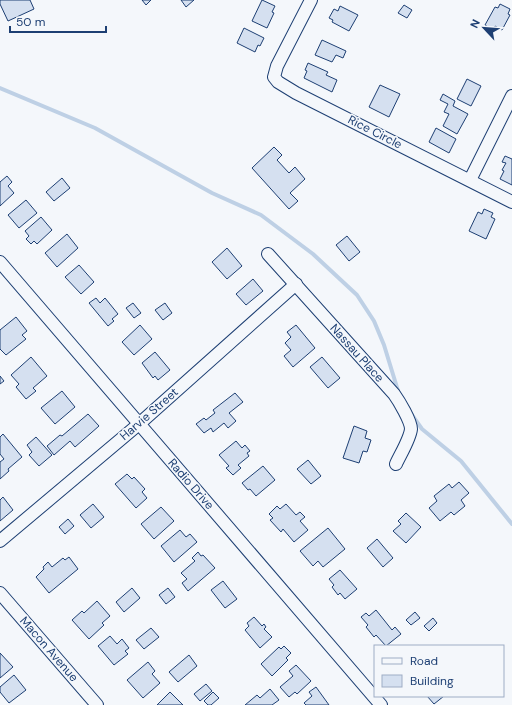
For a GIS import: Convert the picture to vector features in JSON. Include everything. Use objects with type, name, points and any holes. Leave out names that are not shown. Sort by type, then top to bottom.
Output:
[{"type":"street","name":"Rice Circle","points":[[311,0],[277,66],[274,76],[278,82],[470,180]]},
{"type":"street","points":[[512,96],[470,180],[512,202]]},
{"type":"street","name":"Nassau Place","points":[[268,254],[394,394],[402,406],[411,428],[396,464]]},
{"type":"street","name":"Radio Drive","points":[[0,262],[374,697]]},
{"type":"street","name":"Harvie Street","points":[[0,541],[139,424],[296,284]]},
{"type":"street","name":"Macon Avenue","points":[[0,593],[97,705]]},
{"type":"street","name":"Radio Drive","points":[[374,697],[381,705]]},
{"type":"building","points":[[0,0],[30,0],[34,9],[8,21],[0,4]]},
{"type":"building","points":[[142,0],[151,0],[146,5]]},
{"type":"building","points":[[181,0],[194,0],[186,7]]},
{"type":"building","points":[[262,0],[275,6],[272,12],[274,13],[267,28],[252,21]]},
{"type":"building","points":[[500,4],[510,9],[508,14],[510,15],[502,30],[495,26],[493,30],[485,25],[495,7],[498,8]]},
{"type":"building","points":[[404,5],[412,10],[407,18],[398,13]]},
{"type":"building","points":[[340,6],[358,15],[349,31],[332,22],[333,20],[329,18],[334,9],[338,11]]},
{"type":"building","points":[[244,28],[264,38],[260,46],[258,45],[255,52],[237,43]]},
{"type":"building","points":[[322,40],[346,51],[343,58],[336,55],[332,62],[315,55]]},
{"type":"building","points":[[308,63],[328,72],[326,75],[337,80],[332,92],[304,78]]},
{"type":"building","points":[[467,79],[481,86],[471,106],[457,99]]},
{"type":"building","points":[[380,85],[400,94],[389,117],[369,107]]},
{"type":"building","points":[[443,94],[455,101],[453,106],[468,114],[457,134],[443,126],[449,114],[444,112],[448,104],[440,100]]},
{"type":"building","points":[[436,128],[456,139],[449,153],[429,142]]},
{"type":"building","points":[[274,147],[282,155],[277,160],[289,173],[295,167],[305,179],[290,193],[298,201],[289,209],[252,168]]},
{"type":"building","points":[[505,156],[512,159],[512,185],[500,179],[504,171],[502,170],[506,163],[502,162]]},
{"type":"building","points":[[7,176],[12,182],[8,186],[14,193],[0,206],[0,182]]},
{"type":"building","points":[[62,178],[70,188],[54,201],[46,192]]},
{"type":"building","points":[[26,200],[37,213],[19,228],[8,215]]},
{"type":"building","points":[[484,209],[493,213],[491,217],[495,219],[486,239],[469,231],[478,212],[482,214]]},
{"type":"building","points":[[41,217],[52,230],[37,244],[34,241],[31,244],[26,239],[29,236],[25,231]]},
{"type":"building","points":[[67,234],[78,248],[57,267],[45,253]]},
{"type":"building","points":[[347,236],[360,252],[349,261],[336,245]]},
{"type":"building","points":[[227,248],[242,266],[227,279],[212,262]]},
{"type":"building","points":[[79,265],[94,282],[81,294],[65,277]]},
{"type":"building","points":[[253,279],[263,291],[246,305],[236,294]]},
{"type":"building","points":[[96,298],[100,303],[105,298],[118,314],[112,319],[114,321],[108,326],[89,303]]},
{"type":"building","points":[[133,303],[141,313],[134,318],[126,308]]},
{"type":"building","points":[[165,303],[172,313],[163,320],[155,310]]},
{"type":"building","points":[[16,317],[27,331],[22,335],[26,339],[6,355],[0,349],[0,330]]},
{"type":"building","points":[[140,325],[152,339],[134,355],[122,342]]},
{"type":"building","points":[[296,325],[315,348],[293,367],[284,356],[291,350],[285,343],[291,337],[287,332]]},
{"type":"building","points":[[155,352],[170,370],[158,380],[155,376],[153,378],[142,363]]},
{"type":"building","points":[[31,357],[47,376],[33,388],[36,391],[26,399],[16,387],[19,384],[11,375]]},
{"type":"building","points":[[322,357],[340,378],[328,388],[310,367]]},
{"type":"building","points":[[0,376],[4,381],[0,384]]},
{"type":"building","points":[[62,391],[75,407],[55,424],[41,408]]},
{"type":"building","points":[[235,393],[243,402],[229,413],[236,421],[228,428],[224,423],[213,432],[211,428],[204,433],[196,424],[204,418],[206,420],[215,413],[213,410]]},
{"type":"building","points":[[88,414],[99,426],[75,447],[70,441],[54,455],[47,446],[60,435],[62,436]]},
{"type":"building","points":[[354,426],[367,431],[365,438],[371,440],[367,452],[363,451],[359,463],[343,458]]},
{"type":"building","points":[[3,434],[22,457],[8,469],[9,471],[0,479],[0,462],[4,459],[0,454],[0,437]]},
{"type":"building","points":[[36,437],[52,455],[39,466],[29,455],[32,452],[27,445]]},
{"type":"building","points":[[236,441],[242,448],[245,445],[250,451],[247,453],[249,456],[238,465],[241,468],[233,475],[226,468],[229,466],[219,455]]},
{"type":"building","points":[[308,460],[321,476],[311,484],[297,469]]},
{"type":"building","points":[[263,466],[275,480],[256,496],[242,483]]},
{"type":"building","points":[[127,474],[132,479],[134,477],[145,489],[142,492],[147,498],[136,508],[115,484]]},
{"type":"building","points":[[459,482],[469,493],[461,500],[465,506],[454,515],[451,512],[440,521],[429,508],[437,501],[434,496],[449,484],[452,488]]},
{"type":"building","points":[[3,497],[13,510],[0,521],[0,500]]},
{"type":"building","points":[[93,504],[104,517],[91,528],[80,515]]},
{"type":"building","points":[[286,504],[296,515],[300,512],[305,517],[300,521],[308,530],[294,542],[283,529],[281,532],[270,520],[273,518],[269,514],[277,506],[280,509]]},
{"type":"building","points":[[161,507],[174,521],[154,539],[141,524]]},
{"type":"building","points":[[406,513],[421,527],[406,543],[393,531],[401,524],[398,521]]},
{"type":"building","points":[[68,519],[74,526],[65,534],[59,527]]},
{"type":"building","points":[[328,528],[345,549],[323,567],[318,561],[313,566],[300,551]]},
{"type":"building","points":[[180,530],[186,537],[190,534],[197,542],[174,562],[161,546]]},
{"type":"building","points":[[377,539],[393,558],[383,567],[367,548]]},
{"type":"building","points":[[198,552],[201,556],[203,555],[215,568],[188,591],[182,583],[187,579],[181,573],[195,561],[192,558]]},
{"type":"building","points":[[69,557],[78,569],[49,593],[36,577],[44,569],[43,567],[48,562],[52,567],[63,558],[65,560]]},
{"type":"building","points":[[340,570],[357,589],[345,599],[340,593],[338,595],[332,587],[334,585],[329,579]]},
{"type":"building","points":[[223,581],[237,599],[225,608],[211,590]]},
{"type":"building","points":[[132,588],[140,598],[124,612],[116,602]]},
{"type":"building","points":[[168,588],[175,597],[166,604],[159,595]]},
{"type":"building","points":[[97,601],[110,616],[102,623],[104,625],[89,639],[72,620],[82,611],[84,613]]},
{"type":"building","points":[[376,610],[392,630],[395,627],[401,634],[387,645],[385,645],[376,635],[374,637],[366,627],[368,625],[361,617],[366,613],[369,616]]},
{"type":"building","points":[[415,612],[420,618],[411,625],[406,620]]},
{"type":"building","points":[[254,617],[262,626],[264,624],[266,627],[264,629],[272,637],[260,648],[245,630],[249,626],[247,623]]},
{"type":"building","points":[[433,618],[437,623],[429,631],[424,626]]},
{"type":"building","points":[[151,628],[159,637],[144,649],[136,640]]},
{"type":"building","points":[[110,636],[117,644],[122,639],[129,648],[125,651],[128,654],[114,665],[98,646]]},
{"type":"building","points":[[284,646],[291,653],[286,658],[288,660],[272,676],[261,664],[279,647],[281,649]]},
{"type":"building","points":[[0,653],[13,667],[0,678]]},
{"type":"building","points":[[189,655],[197,666],[178,682],[169,672]]},
{"type":"building","points":[[148,662],[155,671],[152,674],[160,683],[143,698],[127,680]]},
{"type":"building","points":[[296,665],[311,681],[297,694],[295,692],[289,697],[280,687],[293,676],[289,671]]},
{"type":"building","points":[[14,675],[26,690],[9,703],[0,692],[0,687]]},
{"type":"building","points":[[206,684],[212,691],[200,701],[194,694]]},
{"type":"building","points":[[316,687],[329,705],[306,705],[304,703],[312,696],[309,692]]},
{"type":"building","points":[[270,689],[279,700],[272,705],[245,705],[257,695],[260,698]]},
{"type":"building","points":[[170,692],[183,705],[157,705]]},
{"type":"building","points":[[213,692],[219,698],[211,705],[208,705],[204,701]]},
{"type":"building","points":[[428,697],[443,697],[434,704]]},
{"type":"waterway","points":[[0,88],[95,128],[212,193],[261,215],[313,254],[357,295],[374,321],[384,345],[399,394]]},
{"type":"waterway","points":[[412,415],[422,429],[461,461],[512,524]]}]
